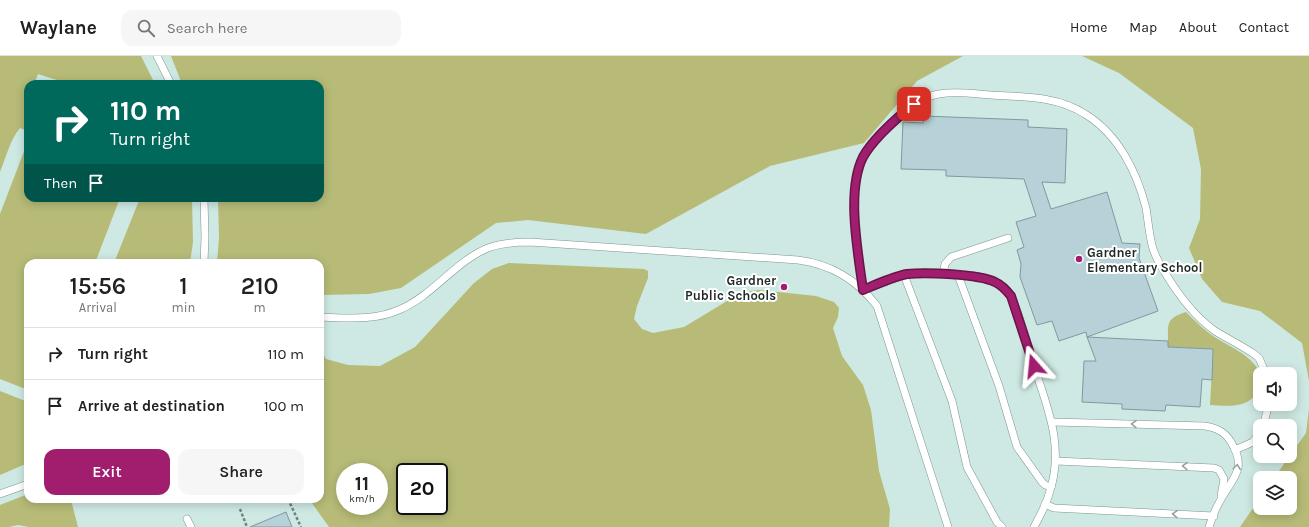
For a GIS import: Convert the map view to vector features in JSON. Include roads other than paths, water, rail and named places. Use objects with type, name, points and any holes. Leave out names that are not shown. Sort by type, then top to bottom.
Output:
[{"type":"lane","points":[[158,56],[169,80]]},
{"type":"lane","points":[[863,290],[854,220],[858,175],[863,158],[867,151],[902,114],[914,104],[926,97],[940,93],[1031,98],[1062,102],[1074,107],[1097,122],[1116,141],[1134,176],[1144,200],[1152,247],[1163,270],[1174,286],[1187,303],[1208,325],[1254,354],[1262,367]]},
{"type":"lane","points":[[204,202],[206,236],[204,259]]},
{"type":"lane","points":[[943,274],[945,264],[951,257],[1008,238]]},
{"type":"lane","points":[[324,317],[364,318],[388,314],[413,303],[478,253],[498,245],[518,242],[798,260],[824,265],[846,276],[863,290],[877,306],[948,527]]},
{"type":"lane","points":[[863,290],[904,275],[918,273],[943,274],[976,276],[994,281],[1005,289],[1011,296],[1052,422],[1056,442],[1056,461],[1051,487],[1034,527]]},
{"type":"lane","points":[[904,275],[952,401],[967,467],[997,522],[1002,527]]},
{"type":"lane","points":[[958,275],[999,386],[1017,447],[1042,482],[1051,487]]},
{"type":"lane","points":[[1052,422],[1205,426],[1215,428],[1228,437],[1238,457],[1237,472],[1234,480],[1220,500]]},
{"type":"lane","points":[[1235,450],[1253,442]]},
{"type":"lane","points":[[1056,461],[1214,468],[1218,470],[1224,478],[1220,500],[1208,527]]},
{"type":"lane","points":[[0,494],[24,485]]},
{"type":"lane","points":[[1045,504],[1054,508],[1214,516]]},
{"type":"lane","points":[[187,519],[191,527]]},
{"type":"place","name":"Gardner Elementary School","points":[[1079,259]]},
{"type":"place","name":"Gardner Public Schools","points":[[784,287]]}]
